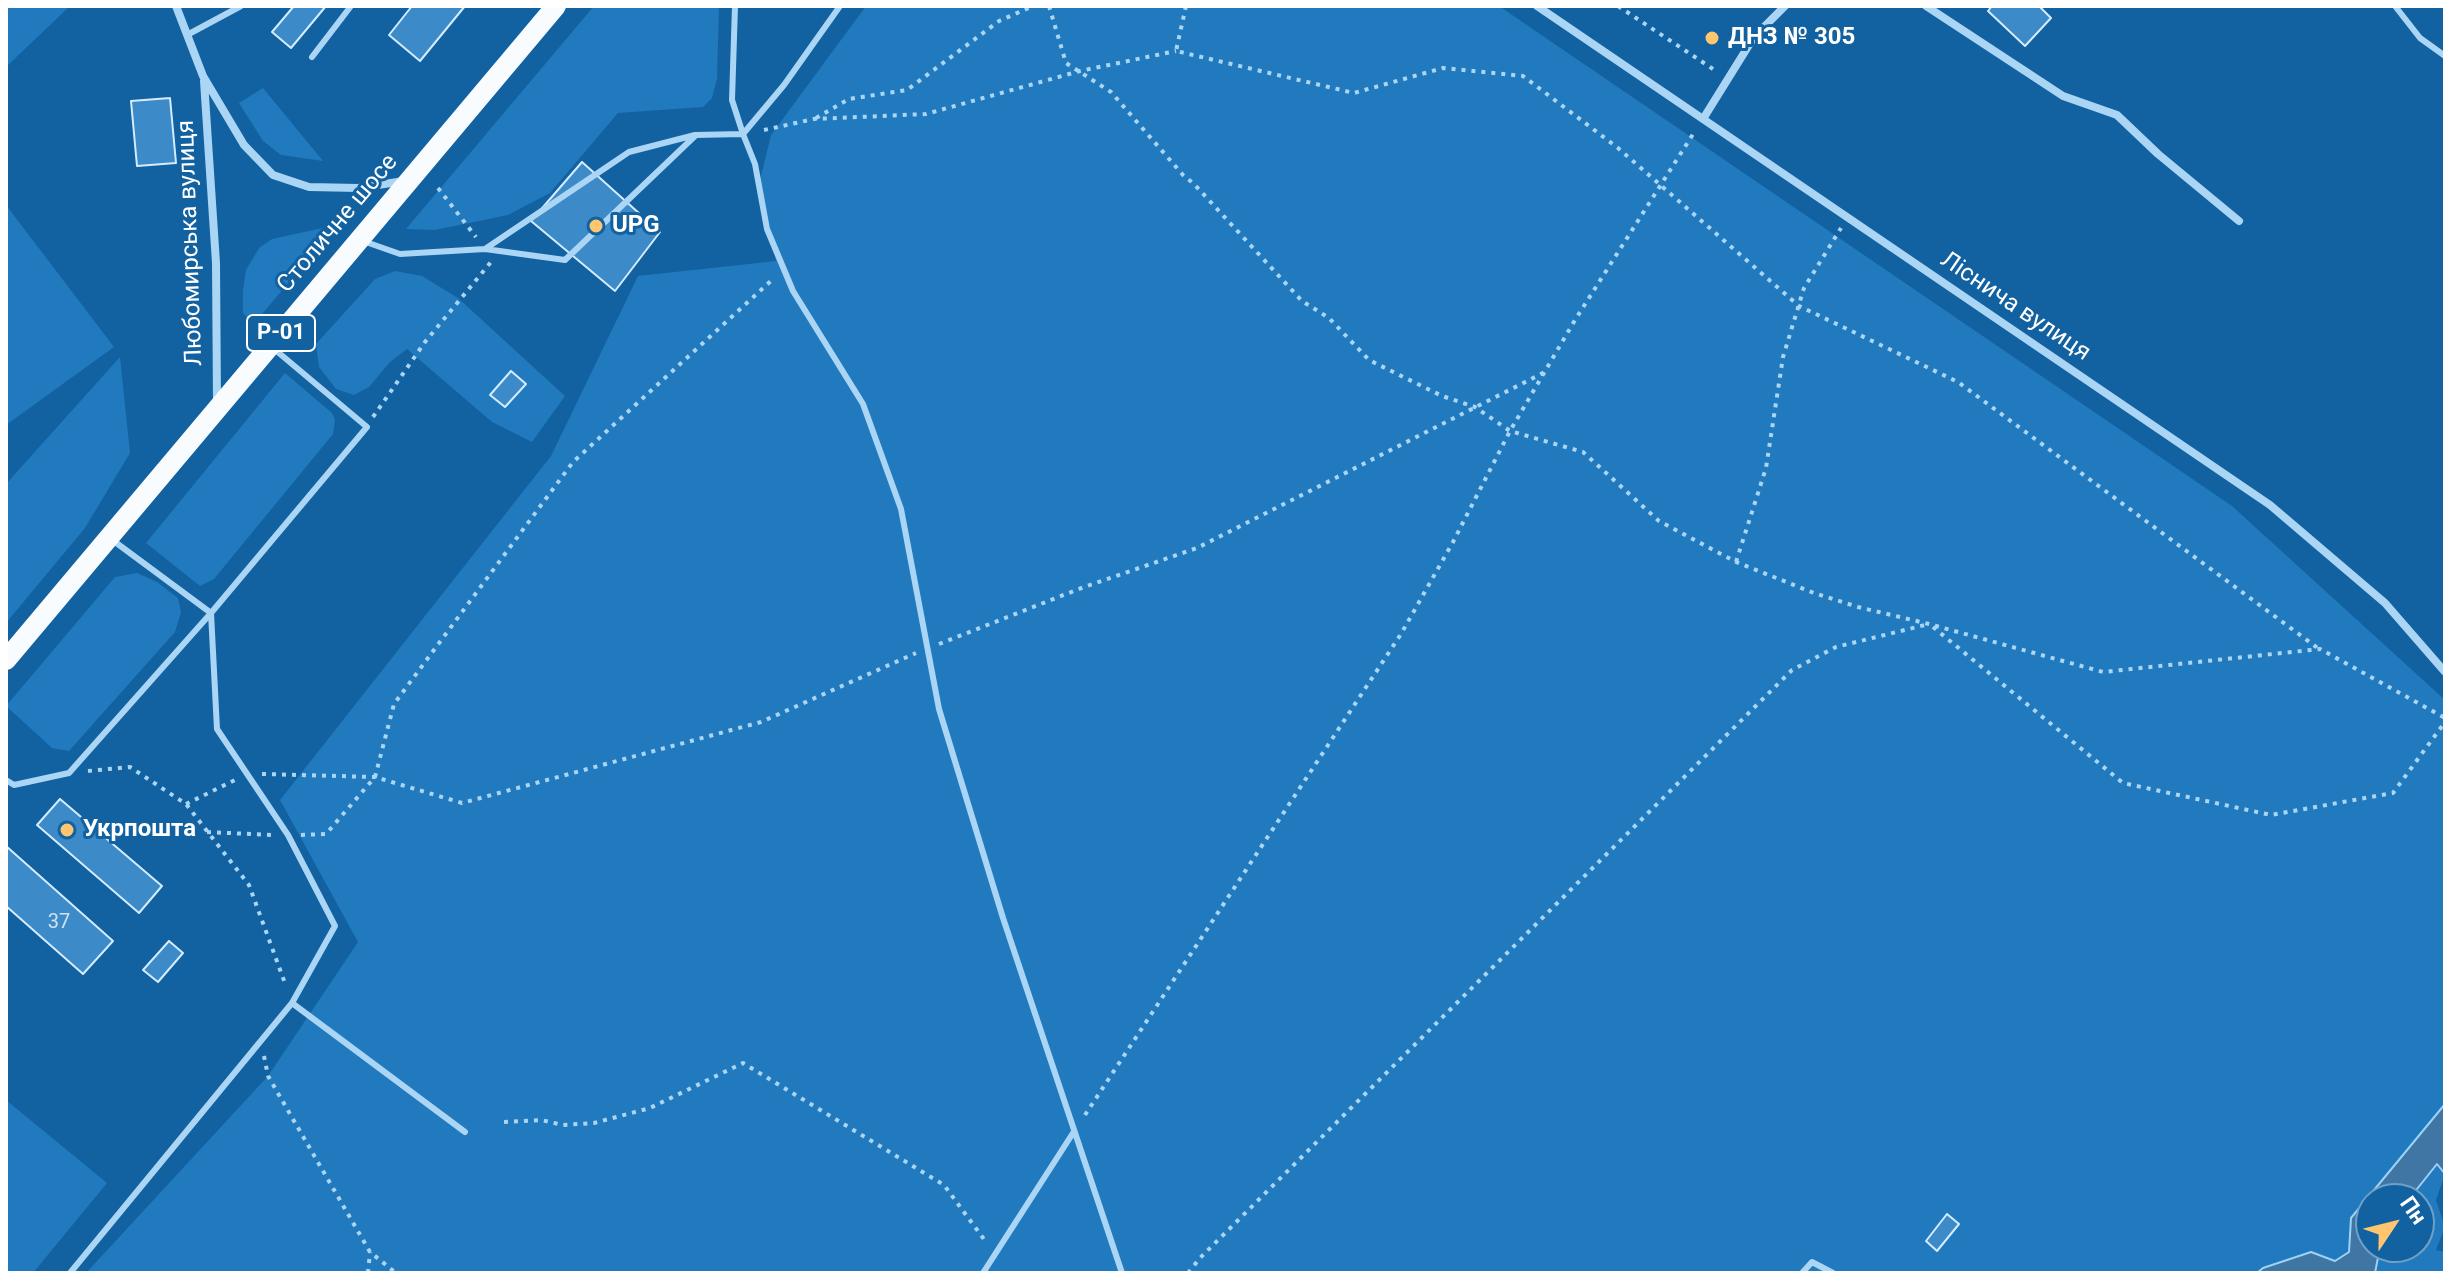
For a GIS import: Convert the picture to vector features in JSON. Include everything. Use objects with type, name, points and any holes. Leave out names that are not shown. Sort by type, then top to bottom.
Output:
[{"type":"main road","name":"Столичне шосе","points":[[6,660],[556,6]]},
{"type":"street","name":"Любомирська вулиця","points":[[176,6],[203,76],[244,145],[273,175],[309,187],[358,188],[409,181]]},
{"type":"street","name":"Ліснича вулиця","points":[[1537,6],[2270,505],[2385,603],[2445,672]]},
{"type":"street","points":[[1703,119],[1754,37],[1785,6]]},
{"type":"street","points":[[1926,6],[2063,96],[2117,115],[2158,154],[2239,221]]},
{"type":"street","name":"Любомирська вулиця","points":[[203,76],[216,263],[217,408]]},
{"type":"lane","points":[[187,35],[241,6]]},
{"type":"lane","points":[[312,57],[351,6]]},
{"type":"lane","points":[[735,6],[732,100],[755,164],[767,229],[793,291],[863,404],[901,509],[939,709],[1003,918],[1122,1273]]},
{"type":"lane","points":[[485,249],[629,152],[695,135],[743,134],[784,85],[840,6]]},
{"type":"lane","points":[[2395,6],[2420,38],[2445,56]]},
{"type":"lane","points":[[359,240],[400,254],[485,249],[565,260],[695,135]]},
{"type":"lane","points":[[6,780],[14,785],[69,773],[211,613],[367,427],[270,346]]},
{"type":"lane","points":[[108,537],[211,613]]},
{"type":"lane","points":[[70,1273],[292,1003],[335,926],[288,835],[217,729],[211,613]]},
{"type":"lane","points":[[292,1003],[465,1132]]},
{"type":"lane","points":[[983,1273],[1073,1133]]},
{"type":"lane","points":[[1802,1273],[1812,1262],[1833,1273]]},
{"type":"path","points":[[814,119],[849,99],[907,90],[999,21],[1033,6]]},
{"type":"path","points":[[1049,6],[1066,63],[1111,92],[1183,175],[1302,301],[1329,318],[1369,360],[1442,396],[1475,407],[1510,431],[1583,452],[1659,521],[1736,562],[1858,607],[2103,672],[2320,649]]},
{"type":"path","points":[[1176,51],[1186,6]]},
{"type":"path","points":[[1618,6],[1728,78]]},
{"type":"path","points":[[743,134],[814,119],[926,114],[1080,71],[1176,51],[1354,93],[1443,68],[1523,76],[1618,148],[1799,306],[1958,382],[2320,649],[2445,720],[2393,793],[2271,815],[2123,783],[1929,624]]},
{"type":"path","points":[[1073,1133],[1401,634],[1510,431],[1703,119]]},
{"type":"path","points":[[438,188],[485,249]]},
{"type":"path","points":[[1736,562],[1766,468],[1783,357],[1804,288],[1847,218]]},
{"type":"path","points":[[367,427],[425,342],[501,251]]},
{"type":"path","points":[[207,832],[326,834],[375,777],[394,704],[573,462],[784,270]]},
{"type":"path","points":[[186,804],[248,774],[375,777],[462,803],[761,722],[928,648],[1084,587],[1197,548],[1545,372]]},
{"type":"path","points":[[1188,1273],[1792,670],[1836,647],[1929,624]]},
{"type":"path","points":[[69,773],[130,767],[186,804],[249,885],[292,1003]]},
{"type":"path","points":[[261,1042],[268,1076],[370,1252],[396,1273]]},
{"type":"path","points":[[504,1122],[541,1120],[563,1125],[594,1123],[650,1108],[743,1063],[944,1185],[995,1255]]},
{"type":"path","points":[[368,1273],[370,1252]]},
{"type":"shaded area","points":[[6,6],[70,6],[6,67]]},
{"type":"shaded area","points":[[594,6],[719,6],[717,79],[712,98],[703,107],[618,113],[550,193],[508,215],[435,230],[406,229]]},
{"type":"shaded area","points":[[866,6],[1499,6],[2232,506],[2445,700],[2445,1104],[2380,1183],[2355,1183],[2355,1213],[2351,1218],[2349,1252],[2335,1261],[2311,1252],[2263,1268],[2257,1273],[86,1273],[268,1076],[358,942],[280,800],[551,456],[638,276],[776,261],[760,180],[771,135]]},
{"type":"shaded area","points":[[263,88],[323,161],[281,155],[263,141],[239,103]]},
{"type":"shaded area","points":[[6,205],[114,347],[6,425]]},
{"type":"shaded area","points":[[340,221],[253,325],[243,313],[243,290],[246,270],[259,248],[272,239],[327,227]]},
{"type":"shaded area","points":[[395,271],[422,276],[458,298],[565,396],[532,442],[492,422],[407,349],[390,362],[369,387],[354,395],[336,389],[319,367],[316,344],[375,279]]},
{"type":"shaded area","points":[[120,357],[130,453],[85,528],[6,623],[6,484]]},
{"type":"shaded area","points":[[285,373],[332,413],[335,420],[333,434],[214,579],[200,586],[146,543]]},
{"type":"shaded area","points":[[137,573],[157,582],[178,598],[181,612],[175,632],[69,751],[52,748],[6,706],[115,577]]},
{"type":"shaded area","points":[[6,1100],[107,1183],[33,1273],[6,1273]]},
{"type":"shaded area","points":[[2445,1104],[2445,1174],[2437,1164],[2422,1183],[2380,1183]]},
{"type":"shaded area","points":[[2438,1164],[2445,1174],[2436,1200],[2445,1227],[2436,1250],[2445,1252],[2445,1273],[2373,1272],[2376,1263],[2435,1263],[2435,1183],[2422,1183]]},
{"type":"shaded area","points":[[2355,1213],[2355,1263],[2377,1263],[2375,1273],[2257,1273],[2263,1268],[2311,1252],[2335,1261],[2349,1252],[2351,1218]]},
{"type":"building","points":[[294,6],[326,6],[291,48],[272,32]]},
{"type":"building","points":[[412,6],[465,6],[420,61],[389,35]]},
{"type":"building","points":[[1992,6],[2039,6],[2051,18],[2025,46],[1988,11]]},
{"type":"building","points":[[170,98],[176,163],[137,166],[131,101]]},
{"type":"building","name":"UPG","points":[[582,162],[660,232],[615,291],[531,221]]},
{"type":"building","points":[[511,371],[526,384],[505,407],[490,395]]},
{"type":"building","points":[[60,799],[162,886],[139,913],[37,825]]},
{"type":"building","points":[[6,846],[113,941],[83,974],[6,906]]},
{"type":"building","points":[[169,941],[183,953],[158,982],[143,970]]},
{"type":"building","points":[[1947,1214],[1959,1224],[1937,1251],[1926,1241]]},
{"type":"place","name":"ДНЗ № 305","points":[[1712,38]]},
{"type":"place","name":"UPG","points":[[596,226]]},
{"type":"place","name":"Укрпошта","points":[[67,830]]}]
